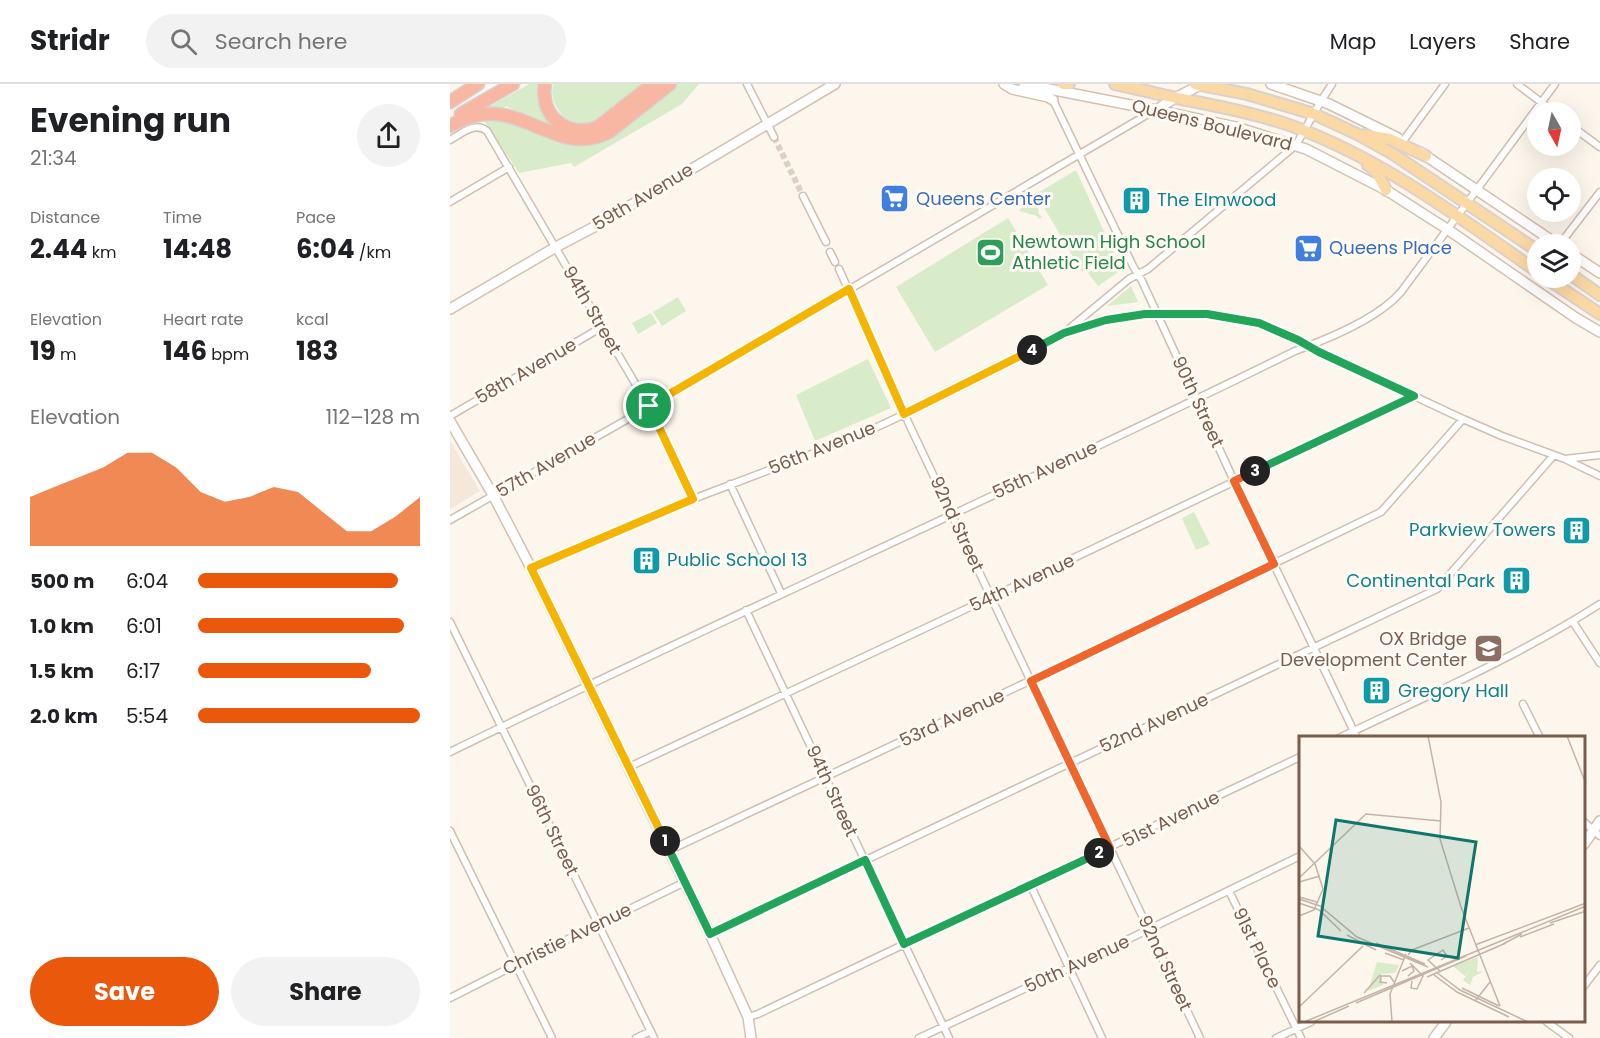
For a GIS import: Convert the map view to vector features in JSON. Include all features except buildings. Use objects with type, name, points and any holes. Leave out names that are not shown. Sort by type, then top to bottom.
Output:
[{"type":"highway","points":[[450,102],[478,84]]},
{"type":"highway","points":[[450,121],[513,84]]},
{"type":"highway","points":[[545,84],[544,95],[550,114],[566,128],[580,131],[598,127],[653,84]]},
{"type":"highway","points":[[450,126],[471,116],[498,113],[565,137],[589,140],[609,132],[670,84]]},
{"type":"main road","points":[[1063,84],[1069,84]]},
{"type":"main road","name":"Queens Boulevard","points":[[1115,84],[1241,111],[1290,125],[1357,154],[1415,187],[1527,264]]},
{"type":"main road","name":"Queens Boulevard","points":[[1199,84],[1247,94],[1314,114],[1359,135],[1393,154],[1527,243]]},
{"type":"main road","points":[[1359,135],[1390,139],[1426,156]]},
{"type":"main road","points":[[1357,154],[1376,171],[1386,190]]},
{"type":"main road","points":[[1581,282],[1600,295]]},
{"type":"main road","points":[[1561,288],[1600,314]]},
{"type":"street","points":[[747,84],[774,137]]},
{"type":"street","name":"59th Avenue","points":[[450,309],[594,227],[835,84]]},
{"type":"street","points":[[1004,84],[1012,89],[1053,100]]},
{"type":"street","name":"Queens Boulevard","points":[[1024,84],[1236,127],[1296,145],[1386,190],[1600,332]]},
{"type":"street","name":"57th Avenue","points":[[450,520],[1199,84]]},
{"type":"street","points":[[1271,84],[1321,100],[1403,141],[1544,234]]},
{"type":"street","name":"56th Avenue","points":[[531,568],[693,499],[851,438],[904,414],[1064,333],[1129,279],[1148,269],[1296,145],[1332,84]]},
{"type":"street","points":[[1403,141],[1445,84]]},
{"type":"street","points":[[1517,84],[1540,102]]},
{"type":"street","name":"55th Avenue","points":[[1542,102],[1555,84]]},
{"type":"street","name":"90th Street","points":[[1053,100],[1138,274],[1356,736]]},
{"type":"street","name":"55th Avenue","points":[[450,752],[781,593],[1366,319],[1391,302],[1401,292],[1527,122]]},
{"type":"street","name":"94th Street","points":[[450,140],[472,128],[482,126],[487,131],[649,406],[693,499]]},
{"type":"street","points":[[1581,133],[1600,147]]},
{"type":"street","points":[[450,202],[509,167]]},
{"type":"street","points":[[1567,234],[1600,192]]},
{"type":"street","points":[[803,196],[826,243]]},
{"type":"street","points":[[830,252],[835,262]]},
{"type":"street","points":[[1581,261],[1600,273]]},
{"type":"street","name":"92nd Street","points":[[839,269],[904,414],[1200,1038]]},
{"type":"street","points":[[1064,333],[1106,320],[1157,314],[1207,314],[1254,321],[1463,419],[1565,459],[1600,476]]},
{"type":"street","name":"58th Avenue","points":[[450,416],[602,327]]},
{"type":"street","name":"54th Avenue","points":[[628,767],[1414,396]]},
{"type":"street","name":"53rd Avenue","points":[[670,850],[1031,681],[1381,512],[1463,419]]},
{"type":"street","points":[[450,421],[493,495],[531,568],[670,850],[748,1017],[751,1038]]},
{"type":"street","name":"52nd Avenue","points":[[710,934],[1437,589],[1554,455]]},
{"type":"street","points":[[1565,459],[1600,455]]},
{"type":"street","points":[[730,484],[781,593]]},
{"type":"street","points":[[1343,736],[1456,683],[1573,622],[1600,604]]},
{"type":"street","name":"94th Street","points":[[746,610],[949,1038]]},
{"type":"street","name":"96th Street","points":[[450,622],[654,1038]]},
{"type":"street","points":[[1573,622],[1600,663]]},
{"type":"street","points":[[1523,704],[1539,736]]},
{"type":"street","name":"51st Avenue","points":[[748,1017],[1299,757]]},
{"type":"street","points":[[1585,843],[1597,833],[1600,821]]},
{"type":"street","points":[[1585,823],[1597,833]]},
{"type":"street","points":[[450,831],[552,1038]]},
{"type":"street","name":"50th Avenue","points":[[919,1038],[1299,856]]},
{"type":"street","name":"Christie Avenue","points":[[450,998],[685,882]]},
{"type":"street","points":[[1030,884],[1102,1038]]},
{"type":"street","name":"91st Place","points":[[1229,891],[1300,1038]]},
{"type":"street","points":[[1585,985],[1600,965]]},
{"type":"street","points":[[1276,1038],[1308,1023]]},
{"type":"street","points":[[1434,1038],[1445,1023]]},
{"type":"street","points":[[1552,1023],[1569,1038]]},
{"type":"street","points":[[636,1038],[651,1031]]},
{"type":"shaded area","points":[[450,441],[480,491],[450,509]]},
{"type":"green space","points":[[529,84],[542,84],[557,127],[555,129],[506,106],[501,110],[492,109],[491,106]]},
{"type":"green space","points":[[554,84],[648,84],[593,125],[578,127],[562,118],[553,97]]},
{"type":"green space","points":[[679,84],[699,84],[682,104],[574,167],[571,163],[519,173],[484,118],[502,119],[567,143],[583,146],[596,144],[611,137]]},
{"type":"green space","points":[[1076,170],[1114,253],[1082,272],[1036,194]]},
{"type":"green space","points":[[1036,196],[1039,214],[1042,217],[1039,219],[1037,216],[1019,211]]},
{"type":"green space","name":"Newtown High School Athletic Field","points":[[1008,218],[1048,285],[935,352],[896,287]]},
{"type":"green space","points":[[1111,257],[1121,270],[1098,286],[1088,273]]},
{"type":"green space","points":[[1131,286],[1138,302],[1107,306]]},
{"type":"green space","points":[[678,297],[686,311],[662,326],[653,312]]},
{"type":"green space","points":[[651,313],[657,323],[638,334],[632,323]]},
{"type":"green space","points":[[868,359],[891,408],[815,441],[796,395]]},
{"type":"green space","points":[[1194,512],[1210,544],[1196,550],[1182,518]]},
{"type":"tunnel","points":[[774,137],[803,196]]},
{"type":"place","name":"Queens Center","points":[[895,199]]},
{"type":"place","name":"The Elmwood","points":[[1136,200]]},
{"type":"place","name":"Queens Place","points":[[1308,248]]},
{"type":"place","name":"Newtown High School Athletic Field","points":[[991,252]]},
{"type":"place","name":"Parkview Towers","points":[[1577,530]]},
{"type":"place","name":"Public School 13","points":[[646,560]]},
{"type":"place","name":"Continental Park","points":[[1516,581]]},
{"type":"place","name":"OX Bridge Development Center","points":[[1488,649]]},
{"type":"place","name":"Gregory Hall","points":[[1377,691]]},
{"type":"route","points":[[849,289],[904,414],[1064,333],[1095,322],[1145,314],[1207,314],[1254,321],[1414,396],[1234,481],[1274,564],[1031,681],[1110,848],[904,944],[865,860],[710,934],[531,568],[693,499],[649,406],[849,289]]}]
